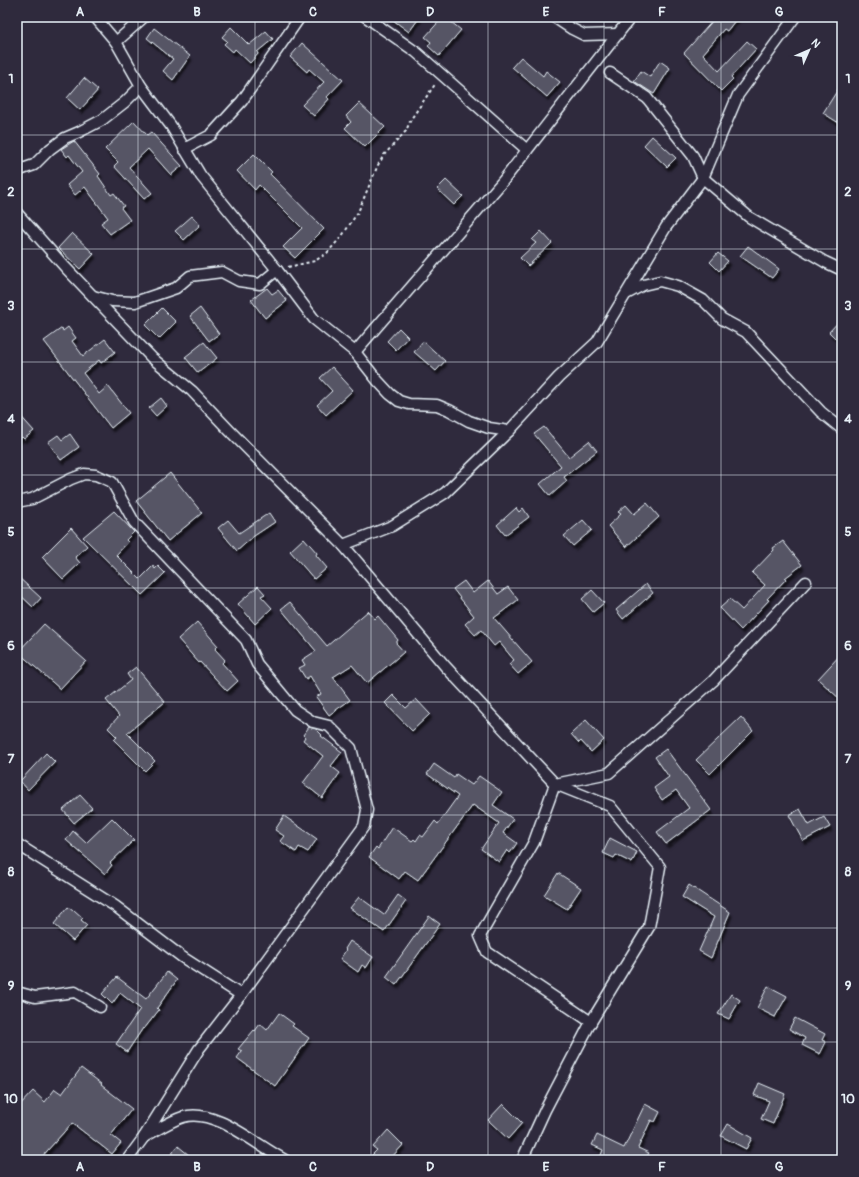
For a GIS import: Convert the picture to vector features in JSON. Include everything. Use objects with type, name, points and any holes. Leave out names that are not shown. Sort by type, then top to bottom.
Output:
[{"type":"street","points":[[95,17],[116,42],[141,86],[170,126],[201,176],[277,270],[314,319],[355,352],[377,380],[399,401],[409,404],[437,405],[469,421],[489,428],[509,431]]},
{"type":"street","points":[[116,42],[144,17]]},
{"type":"street","points":[[184,149],[211,135],[242,102],[300,17]]},
{"type":"street","points":[[366,17],[416,52],[527,150]]},
{"type":"street","points":[[554,17],[584,35],[618,34]]},
{"type":"street","points":[[355,352],[504,181],[631,17]]},
{"type":"street","points":[[343,545],[392,526],[445,493],[509,431],[559,377],[597,342],[628,293],[666,227],[703,178],[738,95],[795,17]]},
{"type":"street","points":[[610,73],[647,98],[693,156],[703,178],[749,217],[825,262],[842,270]]},
{"type":"street","points":[[17,171],[34,165],[50,149],[65,138],[102,120],[125,102],[141,86]]},
{"type":"street","points":[[17,213],[92,296],[152,358],[192,391],[228,430],[343,545],[444,666],[555,784],[610,806],[660,867],[649,927],[591,1022],[545,1110],[522,1160]]},
{"type":"street","points":[[92,296],[112,301],[135,302],[176,288],[190,276],[222,272],[239,281],[260,284],[277,270]]},
{"type":"street","points":[[628,293],[643,286],[660,281],[678,286],[703,300],[722,319],[746,332],[821,412],[842,429]]},
{"type":"street","points":[[17,502],[32,499],[84,474],[96,475],[112,482],[134,522],[246,640],[258,664],[295,710],[313,722],[329,726],[351,748],[367,810],[364,826],[241,995],[199,1049],[144,1137],[127,1160]]},
{"type":"street","points":[[555,784],[609,773],[713,681],[806,582]]},
{"type":"street","points":[[555,784],[534,842],[480,936],[487,952],[591,1022]]},
{"type":"street","points":[[17,844],[115,906],[182,957],[241,995]]},
{"type":"street","points":[[17,992],[35,997],[75,992],[100,1006]]},
{"type":"street","points":[[144,1137],[183,1117],[202,1115],[227,1125],[285,1160]]},
{"type":"path","points":[[277,270],[315,261],[327,253],[342,236],[358,212],[378,165],[406,131],[411,119],[442,75]]},
{"type":"building","points":[[389,17],[420,17],[409,32]]},
{"type":"building","points":[[443,17],[461,30],[439,56],[428,46],[431,42],[425,37]]},
{"type":"building","points":[[716,17],[738,17],[727,31],[724,29],[703,54],[719,71],[747,41],[756,49],[731,77],[733,79],[721,91],[684,53]]},
{"type":"building","points":[[231,27],[249,45],[266,31],[273,39],[257,52],[258,54],[250,63],[235,49],[233,52],[224,44],[227,41],[222,37]]},
{"type":"building","points":[[154,28],[190,56],[173,80],[163,71],[173,59],[147,38]]},
{"type":"building","points":[[302,43],[343,80],[327,97],[329,99],[314,116],[302,105],[324,82],[309,69],[307,72],[290,57]]},
{"type":"building","points":[[521,57],[543,76],[546,71],[560,82],[547,97],[512,67]]},
{"type":"building","points":[[660,61],[670,68],[654,94],[634,81],[641,71],[650,77]]},
{"type":"building","points":[[84,78],[98,90],[80,110],[67,98]]},
{"type":"building","points":[[842,83],[842,125],[823,113]]},
{"type":"building","points":[[359,103],[385,127],[365,147],[345,128],[351,122],[346,116]]},
{"type":"building","points":[[134,121],[147,135],[151,132],[182,166],[171,175],[148,149],[129,167],[152,193],[144,199],[114,166],[118,162],[105,149]]},
{"type":"building","points":[[652,136],[676,158],[667,167],[644,145]]},
{"type":"building","points":[[74,141],[100,174],[98,176],[111,195],[114,193],[124,206],[121,208],[130,220],[110,234],[101,223],[108,218],[85,187],[75,195],[67,185],[82,172],[69,155],[67,157],[61,149]]},
{"type":"building","points":[[254,154],[272,172],[270,174],[324,229],[295,258],[283,247],[302,228],[259,185],[255,190],[237,171]]},
{"type":"building","points":[[446,180],[463,196],[454,205],[437,189]]},
{"type":"building","points":[[192,216],[200,225],[184,240],[175,231]]},
{"type":"building","points":[[541,231],[552,243],[528,266],[520,258],[536,243],[532,240]]},
{"type":"building","points":[[72,233],[94,254],[80,269],[58,248]]},
{"type":"building","points":[[748,246],[779,269],[772,278],[740,256]]},
{"type":"building","points":[[718,253],[728,261],[719,271],[710,262]]},
{"type":"building","points":[[267,288],[272,294],[278,290],[287,301],[265,318],[251,300]]},
{"type":"building","points":[[162,308],[176,322],[159,339],[145,325]]},
{"type":"building","points":[[200,308],[219,334],[209,341],[190,316]]},
{"type":"building","points":[[842,318],[842,345],[829,332]]},
{"type":"building","points":[[68,327],[76,338],[72,341],[83,356],[105,339],[115,352],[101,363],[99,360],[83,373],[99,394],[108,386],[129,413],[111,428],[44,341],[62,328],[63,331]]},
{"type":"building","points":[[399,328],[408,337],[396,350],[387,341]]},
{"type":"building","points":[[423,341],[445,361],[436,371],[414,352]]},
{"type":"building","points":[[204,342],[217,358],[198,373],[185,357]]},
{"type":"building","points":[[332,367],[353,390],[326,415],[317,405],[332,391],[320,378]]},
{"type":"building","points":[[161,398],[167,406],[156,416],[149,408]]},
{"type":"building","points":[[17,412],[34,431],[24,439],[22,437],[17,441]]},
{"type":"building","points":[[544,427],[569,457],[589,441],[597,451],[564,477],[567,481],[550,496],[540,484],[561,466],[534,434]]},
{"type":"building","points":[[70,434],[79,447],[61,460],[48,442],[58,435],[62,440]]},
{"type":"building","points":[[170,473],[202,513],[168,541],[136,501]]},
{"type":"building","points":[[647,503],[659,517],[626,547],[608,526],[621,514],[618,512],[626,505],[634,514]]},
{"type":"building","points":[[516,508],[519,512],[523,508],[529,517],[505,535],[497,525]]},
{"type":"building","points":[[114,511],[134,532],[126,540],[128,542],[116,555],[140,579],[153,566],[155,569],[158,566],[165,573],[142,595],[83,537]]},
{"type":"building","points":[[269,513],[275,522],[254,536],[237,551],[218,528],[228,520],[239,533]]},
{"type":"building","points":[[583,520],[592,530],[573,546],[564,536]]},
{"type":"building","points":[[71,528],[87,546],[75,557],[80,563],[63,579],[42,557]]},
{"type":"building","points":[[304,538],[327,568],[314,579],[290,551]]},
{"type":"building","points":[[783,541],[802,565],[785,578],[786,579],[767,599],[769,600],[741,630],[720,608],[730,599],[742,610],[765,585],[752,573],[774,550],[773,548]]},
{"type":"building","points":[[17,576],[41,598],[33,607],[17,592]]},
{"type":"building","points":[[464,581],[473,593],[488,581],[498,594],[508,587],[518,600],[494,618],[532,662],[518,674],[509,664],[514,660],[499,642],[494,646],[481,630],[475,635],[465,624],[474,616],[453,589]]},
{"type":"building","points":[[646,584],[653,593],[623,619],[616,610]]},
{"type":"building","points":[[258,586],[265,594],[261,596],[272,608],[255,624],[238,604]]},
{"type":"building","points":[[592,590],[604,603],[593,612],[582,599]]},
{"type":"building","points":[[290,602],[327,646],[368,611],[375,619],[378,616],[398,640],[396,643],[404,652],[367,683],[352,665],[333,677],[350,700],[329,715],[316,697],[321,694],[310,676],[306,679],[299,668],[305,665],[302,660],[316,651],[281,609]]},
{"type":"building","points":[[197,622],[218,646],[215,649],[225,660],[222,663],[238,681],[227,691],[178,639]]},
{"type":"building","points":[[44,624],[86,661],[60,689],[18,652]]},
{"type":"building","points":[[842,653],[842,701],[818,679]]},
{"type":"building","points":[[136,667],[165,702],[127,733],[155,761],[145,771],[114,740],[117,737],[108,728],[119,716],[106,700],[131,680],[127,674]]},
{"type":"building","points":[[393,695],[406,708],[416,699],[430,714],[412,731],[385,703]]},
{"type":"building","points":[[741,717],[753,731],[710,774],[696,760]]},
{"type":"building","points":[[586,720],[604,740],[591,752],[581,741],[579,743],[571,734]]},
{"type":"building","points":[[309,727],[316,729],[322,735],[321,736],[342,752],[331,766],[340,773],[322,798],[303,783],[323,756],[303,740],[305,737],[303,735]]},
{"type":"building","points":[[666,749],[711,810],[666,844],[657,832],[689,808],[676,790],[662,800],[654,788],[669,777],[655,757]]},
{"type":"building","points":[[46,753],[55,762],[28,790],[20,781]]},
{"type":"building","points":[[434,764],[454,778],[456,774],[472,785],[479,776],[502,792],[493,805],[513,819],[503,833],[517,843],[510,853],[507,850],[499,862],[481,849],[499,823],[473,805],[418,880],[405,871],[399,879],[369,857],[376,847],[378,849],[392,827],[412,841],[414,839],[416,841],[420,835],[423,837],[435,821],[438,824],[458,796],[427,774]]},
{"type":"building","points":[[80,795],[92,808],[74,823],[63,810]]},
{"type":"building","points":[[800,809],[809,825],[824,817],[830,827],[803,841],[789,815]]},
{"type":"building","points":[[284,816],[317,839],[308,852],[299,847],[296,852],[280,841],[284,836],[275,830]]},
{"type":"building","points":[[112,818],[134,840],[110,863],[112,865],[105,874],[66,840],[73,831],[86,843]]},
{"type":"building","points":[[610,838],[637,852],[632,863],[616,855],[614,858],[603,853]]},
{"type":"building","points":[[558,873],[581,888],[567,909],[544,895]]},
{"type":"building","points":[[689,885],[730,912],[711,958],[699,951],[714,917],[682,897]]},
{"type":"building","points":[[398,895],[406,901],[384,932],[350,908],[359,897],[384,915]]},
{"type":"building","points":[[68,907],[83,918],[81,920],[87,925],[73,941],[54,924]]},
{"type":"building","points":[[429,916],[440,924],[396,985],[386,977]]},
{"type":"building","points":[[350,941],[373,957],[366,968],[362,965],[358,972],[340,959]]},
{"type":"building","points":[[167,972],[177,980],[157,1008],[159,1010],[144,1029],[143,1028],[127,1052],[116,1044],[140,1009],[120,993],[112,1004],[102,994],[117,977],[146,999]]},
{"type":"building","points":[[768,986],[787,996],[775,1017],[757,1008]]},
{"type":"building","points":[[731,994],[740,1000],[729,1019],[718,1014]]},
{"type":"building","points":[[279,1013],[294,1024],[292,1026],[309,1038],[275,1086],[237,1058],[242,1051],[238,1049],[254,1030],[255,1031],[260,1024],[267,1030]]},
{"type":"building","points":[[795,1018],[825,1034],[822,1040],[826,1042],[820,1054],[802,1045],[805,1038],[789,1029]]},
{"type":"building","points":[[81,1068],[132,1109],[111,1135],[121,1143],[112,1154],[72,1123],[39,1160],[17,1160],[17,1108],[33,1091],[45,1102],[55,1089],[62,1094]]},
{"type":"building","points":[[759,1083],[785,1094],[773,1124],[761,1119],[769,1101],[754,1095]]},
{"type":"building","points":[[503,1104],[522,1123],[508,1139],[488,1120]]},
{"type":"building","points":[[645,1104],[660,1112],[655,1122],[651,1120],[638,1148],[649,1153],[645,1160],[599,1160],[603,1150],[592,1145],[597,1135],[624,1148]]},
{"type":"building","points":[[728,1124],[752,1138],[746,1149],[721,1136]]},
{"type":"building","points":[[388,1130],[403,1145],[389,1160],[377,1160],[372,1155],[377,1150],[373,1147]]},
{"type":"building","points":[[178,1146],[195,1160],[174,1160],[170,1156]]}]
